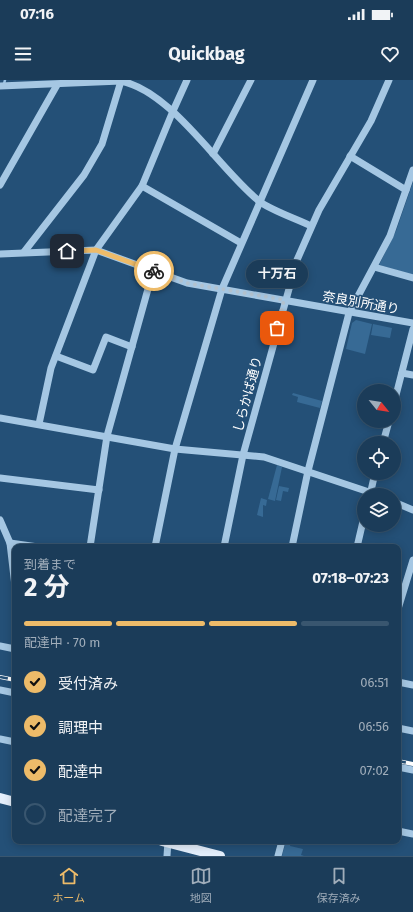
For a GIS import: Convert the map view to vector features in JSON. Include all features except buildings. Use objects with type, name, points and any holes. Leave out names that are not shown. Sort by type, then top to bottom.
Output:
[{"type":"main road","points":[[0,798],[12,801]]},
{"type":"main road","points":[[174,844],[220,856]]},
{"type":"street","points":[[141,89],[143,80]]},
{"type":"street","points":[[39,424],[56,356],[96,250],[142,186],[187,80]]},
{"type":"street","points":[[212,154],[251,80]]},
{"type":"street","points":[[156,544],[175,449],[222,290],[241,243],[313,80]]},
{"type":"street","name":"しらかば通り","points":[[225,544],[243,455],[294,266],[311,226],[371,122],[388,80]]},
{"type":"street","points":[[0,86],[29,83],[57,85],[67,82],[112,81],[121,81],[134,84],[173,111],[212,154],[260,202],[311,226]]},
{"type":"street","points":[[24,252],[84,175],[102,144],[121,81]]},
{"type":"street","points":[[0,185],[57,85]]},
{"type":"street","points":[[350,156],[406,190]]},
{"type":"street","points":[[293,544],[308,472],[349,313],[390,236],[413,170]]},
{"type":"street","points":[[142,186],[241,243]]},
{"type":"street","name":"奈良別所通り","points":[[0,254],[96,250],[187,283],[349,313],[413,323]]},
{"type":"street","points":[[374,267],[413,278]]},
{"type":"street","points":[[90,544],[107,436],[153,271]]},
{"type":"street","points":[[399,384],[413,329]]},
{"type":"street","points":[[56,356],[93,370],[106,337],[132,347]]},
{"type":"street","points":[[402,373],[413,375]]},
{"type":"street","points":[[0,418],[175,449],[264,457],[357,489]]},
{"type":"street","points":[[0,478],[99,490]]},
{"type":"street","points":[[401,505],[413,510]]},
{"type":"street","points":[[0,520],[10,543],[12,560]]},
{"type":"street","points":[[357,544],[360,532]]},
{"type":"street","points":[[10,543],[17,544]]},
{"type":"street","points":[[401,599],[413,560]]},
{"type":"street","points":[[0,646],[12,648]]},
{"type":"street","points":[[401,683],[413,685]]},
{"type":"street","points":[[0,690],[12,692]]},
{"type":"street","points":[[401,729],[413,731]]},
{"type":"street","points":[[0,739],[12,741]]},
{"type":"street","points":[[401,768],[413,770]]},
{"type":"street","points":[[401,832],[413,834]]},
{"type":"street","points":[[166,844],[167,856]]},
{"type":"street","points":[[278,856],[281,844]]},
{"type":"shaded area","points":[[413,182],[413,275],[379,265],[396,231]]},
{"type":"shaded area","points":[[356,320],[372,324],[365,354],[346,349],[352,323]]},
{"type":"shaded area","points":[[373,324],[392,328],[390,338],[371,335]]},
{"type":"shaded area","points":[[293,393],[322,401],[320,408],[297,402],[298,397],[292,395]]},
{"type":"shaded area","points":[[277,465],[282,467],[275,501],[268,499]]},
{"type":"shaded area","points":[[279,486],[289,488],[288,492],[283,491],[281,501],[276,500]]},
{"type":"shaded area","points":[[261,498],[267,500],[266,506],[263,505],[263,517],[257,515]]},
{"type":"shaded area","points":[[285,844],[290,844],[290,846],[303,849],[301,855],[304,856],[282,856]]},
{"type":"waterway","points":[[4,84],[5,80]]},
{"type":"railway","points":[[0,677],[12,679]]},
{"type":"railway","points":[[401,762],[413,764]]},
{"type":"way so far","points":[[154,271],[187,283],[284,300],[277,328]]},
{"type":"place","name":"十万石","points":[[277,328]]},
{"type":"route","points":[[67,251],[96,250],[154,271]]}]
